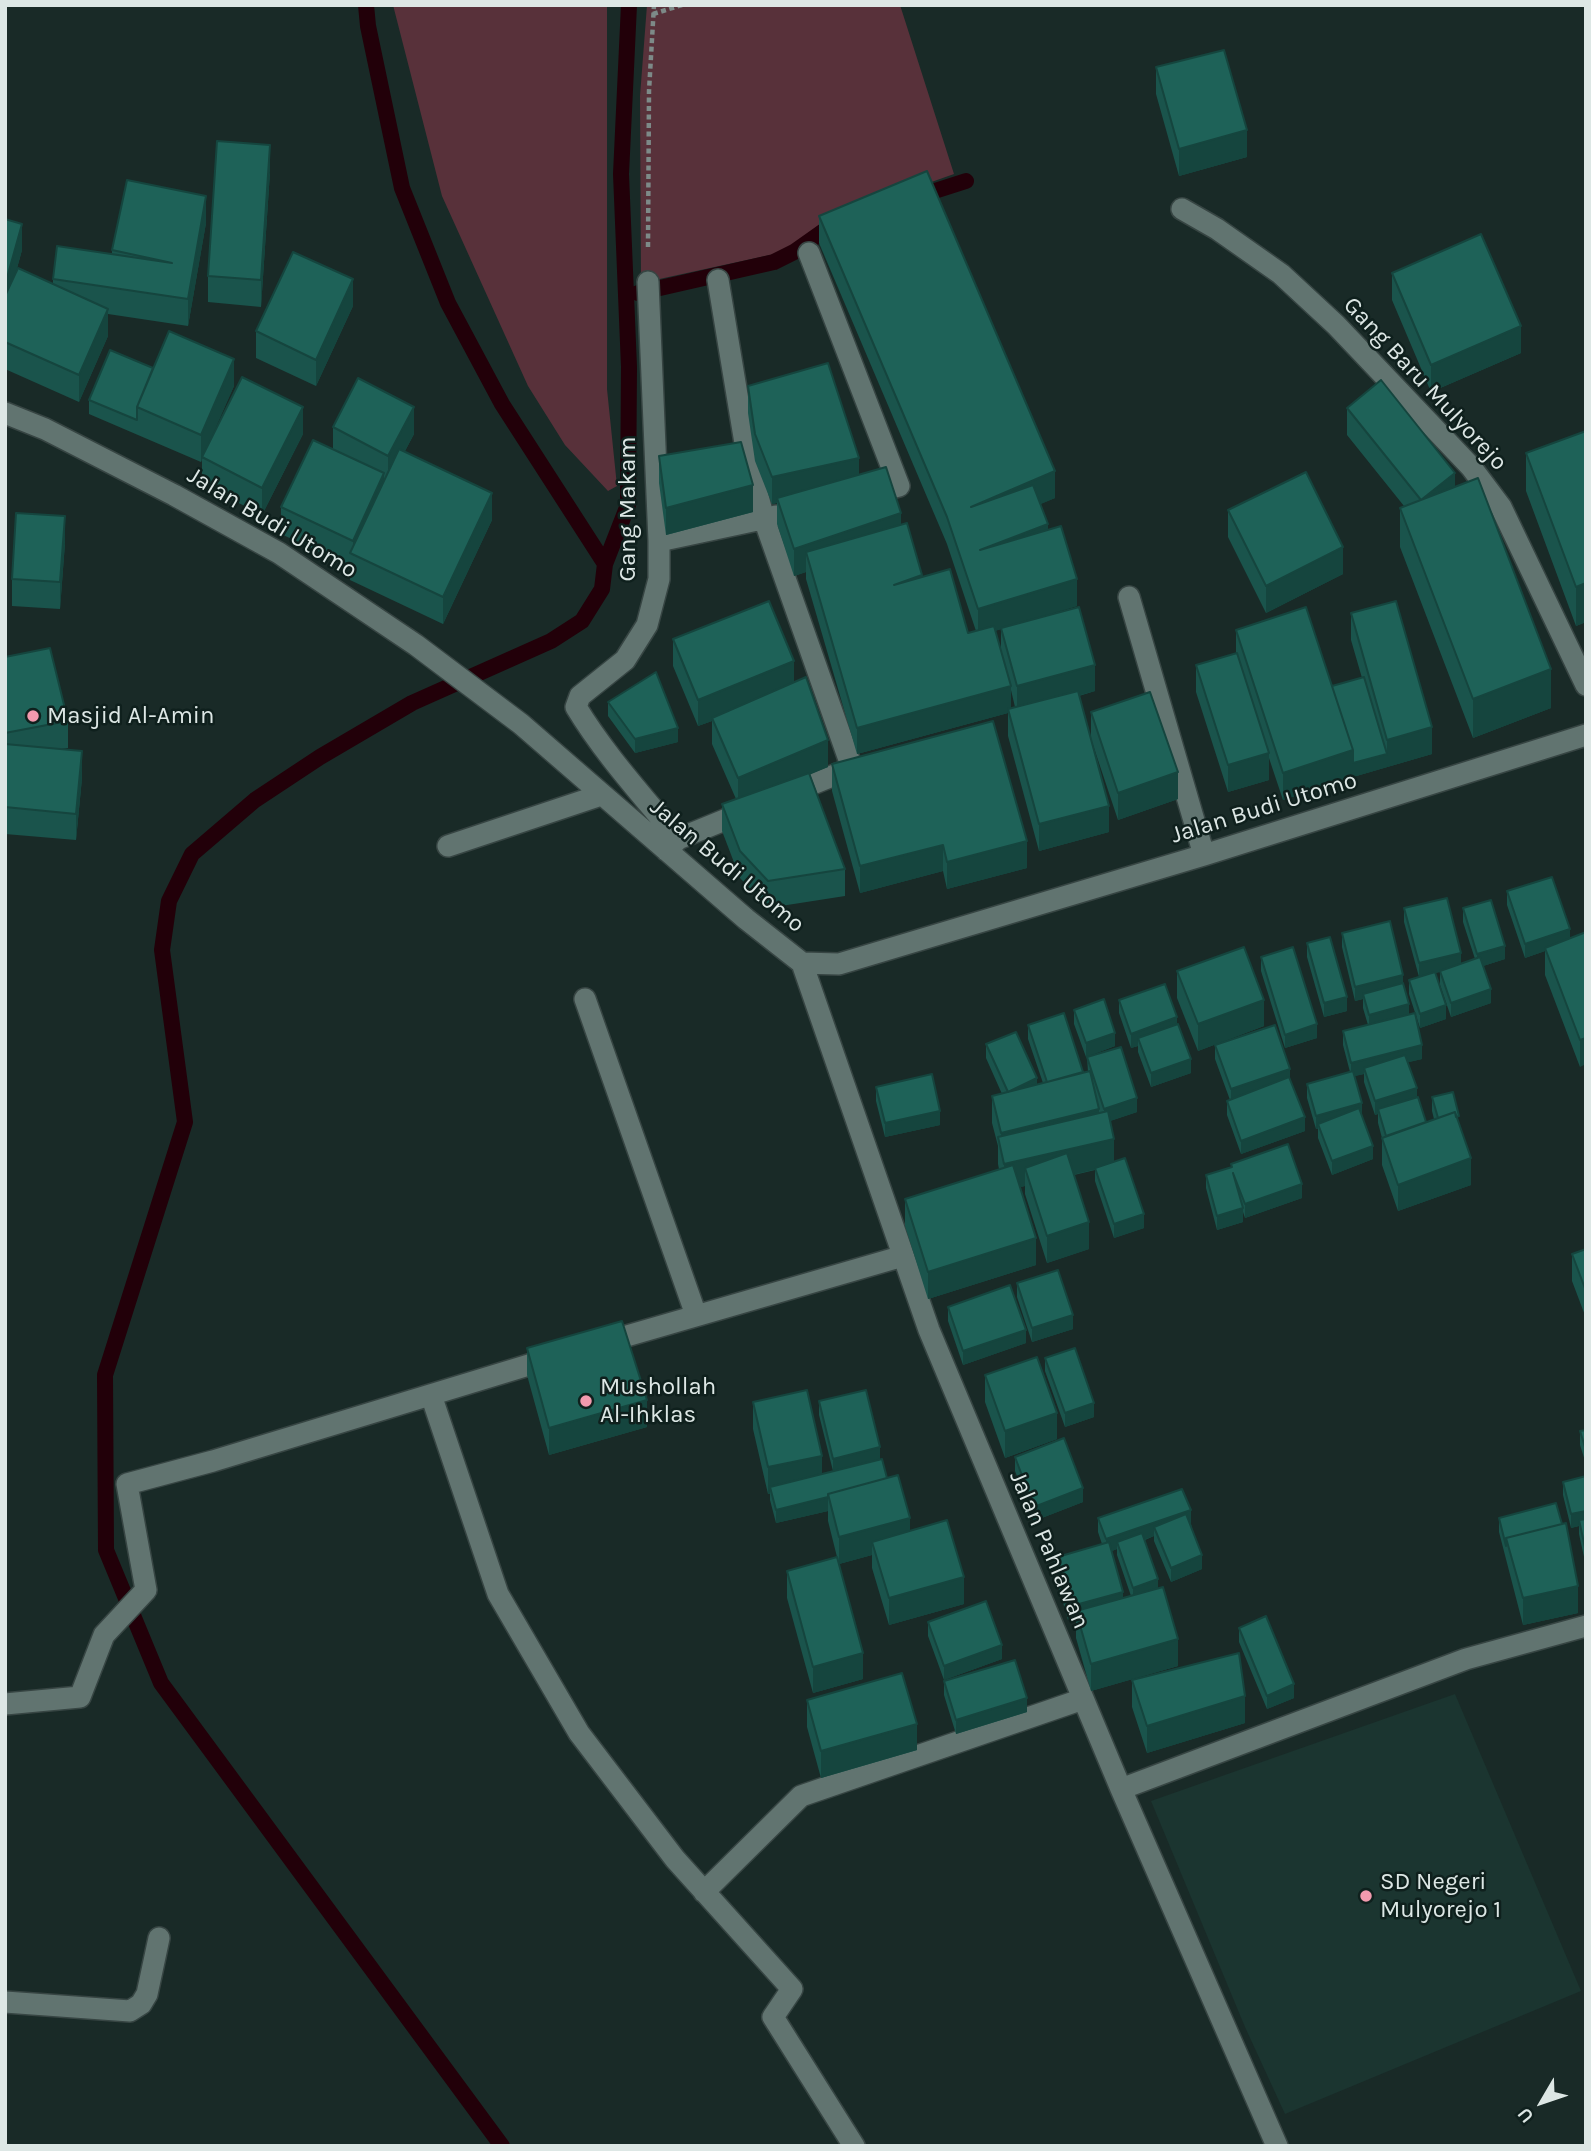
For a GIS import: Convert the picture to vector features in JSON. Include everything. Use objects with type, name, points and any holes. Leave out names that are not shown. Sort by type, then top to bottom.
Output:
[{"type":"street","name":"Gang Baru Mulyorejo","points":[[1182,209],[1217,229],[1281,274],[1336,325],[1471,467],[1501,507],[1586,685]]},
{"type":"street","points":[[809,253],[899,486],[845,499]]},
{"type":"street","points":[[673,845],[852,768],[764,519],[747,455],[718,280]]},
{"type":"street","name":"Gang Makam","points":[[648,290],[659,579],[648,625],[625,660],[580,696],[576,707],[673,845]]},
{"type":"street","name":"Jalan Budi Utomo","points":[[5,413],[69,441],[279,552],[416,645],[521,724],[601,795],[673,845],[746,919],[802,963],[839,964],[1205,855],[1586,735]]},
{"type":"street","points":[[659,541],[791,512]]},
{"type":"street","points":[[1129,597],[1205,855]]},
{"type":"street","points":[[448,846],[601,795]]},
{"type":"street","name":"Jalan Pahlawan","points":[[802,963],[929,1330],[1121,1789],[1278,2146]]},
{"type":"street","points":[[585,999],[696,1315]]},
{"type":"street","points":[[5,1704],[80,1697],[104,1635],[146,1590],[127,1484],[213,1461],[696,1315],[903,1256]]},
{"type":"street","points":[[431,1395],[498,1594],[579,1733],[675,1859],[792,1989],[773,2017],[854,2146]]},
{"type":"street","points":[[1121,1789],[1466,1659],[1586,1626]]},
{"type":"street","points":[[705,1892],[801,1796],[1083,1699]]},
{"type":"street","points":[[5,2002],[130,2011],[141,2004],[147,1994],[159,1938]]},
{"type":"path","points":[[648,290],[647,169],[654,5]]},
{"type":"path","points":[[653,14],[682,5]]},
{"type":"shaded area","points":[[393,5],[607,5],[607,389],[617,486],[608,491],[565,445],[528,386],[442,196]]},
{"type":"shaded area","points":[[647,5],[900,5],[954,174],[827,219],[779,253],[641,283],[640,96]]},
{"type":"shaded area","name":"SD Negeri Mulyorejo 1","points":[[1455,1694],[1581,1991],[1285,2114],[1245,2027],[1151,1801]]},
{"type":"building","points":[[1224,50],[1247,130],[1179,149],[1156,67]]},
{"type":"building","points":[[217,141],[270,145],[261,280],[208,276]]},
{"type":"building","points":[[927,171],[1055,471],[971,507],[1033,485],[1048,524],[980,550],[1061,526],[1077,579],[978,609],[947,517],[819,216]]},
{"type":"building","points":[[127,180],[206,196],[188,299],[53,279],[57,246],[172,263],[112,250]]},
{"type":"building","points":[[5,219],[22,224],[5,285]]},
{"type":"building","points":[[1481,234],[1521,326],[1431,365],[1392,273]]},
{"type":"building","points":[[293,252],[353,279],[316,360],[256,331]]},
{"type":"building","points":[[18,268],[108,309],[79,375],[5,342],[5,296]]},
{"type":"building","points":[[169,331],[234,359],[201,435],[137,407]]},
{"type":"building","points":[[110,350],[153,368],[137,407],[137,420],[89,400]]},
{"type":"building","points":[[828,363],[859,458],[772,477],[755,434],[748,386]]},
{"type":"building","points":[[242,377],[303,407],[262,488],[202,457]]},
{"type":"building","points":[[358,378],[414,407],[388,456],[333,427]]},
{"type":"building","points":[[1381,380],[1455,473],[1421,500],[1347,408]]},
{"type":"building","points":[[1586,431],[1586,583],[1576,587],[1526,453]]},
{"type":"building","points":[[313,440],[384,473],[353,541],[281,507]]},
{"type":"building","points":[[741,442],[753,485],[666,508],[659,456]]},
{"type":"building","points":[[399,449],[492,493],[443,597],[350,553]]},
{"type":"building","points":[[886,467],[901,513],[794,549],[777,498]]},
{"type":"building","points":[[1306,472],[1343,547],[1266,586],[1228,510]]},
{"type":"building","points":[[1478,478],[1551,669],[1473,699],[1400,508]]},
{"type":"building","points":[[16,513],[65,516],[60,582],[12,579]]},
{"type":"building","points":[[907,523],[922,575],[894,585],[950,569],[968,633],[994,626],[1011,686],[857,728],[806,552]]},
{"type":"building","points":[[769,601],[794,661],[698,700],[673,639]]},
{"type":"building","points":[[1396,601],[1432,727],[1387,740],[1351,613]]},
{"type":"building","points":[[1079,607],[1095,665],[1017,686],[1001,628]]},
{"type":"building","points":[[1306,607],[1353,750],[1283,773],[1236,630]]},
{"type":"building","name":"Masjid Al-Amin","points":[[50,648],[68,721],[5,733],[5,657]]},
{"type":"building","points":[[1237,653],[1269,753],[1228,765],[1196,665]]},
{"type":"building","points":[[656,672],[678,728],[635,739],[608,702]]},
{"type":"building","points":[[806,677],[828,740],[738,778],[712,718]]},
{"type":"building","points":[[1364,677],[1387,754],[1353,763],[1353,750],[1332,686]]},
{"type":"building","points":[[1078,691],[1109,806],[1039,824],[1008,709]]},
{"type":"building","points":[[1150,692],[1178,772],[1118,793],[1091,712]]},
{"type":"building","points":[[993,721],[1027,841],[947,862],[943,845],[860,866],[832,764]]},
{"type":"building","points":[[5,744],[82,751],[76,814],[5,807]]},
{"type":"building","points":[[809,773],[845,869],[768,881],[740,851],[722,804]]},
{"type":"building","points":[[1552,877],[1570,929],[1525,944],[1507,891]]},
{"type":"building","points":[[1447,898],[1461,953],[1419,963],[1404,908]]},
{"type":"building","points":[[1491,900],[1505,946],[1477,954],[1463,908]]},
{"type":"building","points":[[1390,921],[1403,975],[1355,987],[1342,933]]},
{"type":"building","points":[[1586,932],[1586,1038],[1580,1040],[1545,948]]},
{"type":"building","points":[[1330,937],[1347,997],[1324,1003],[1307,943]]},
{"type":"building","points":[[1244,947],[1264,1000],[1198,1024],[1177,971]]},
{"type":"building","points":[[1293,947],[1317,1024],[1285,1035],[1261,957]]},
{"type":"building","points":[[1480,957],[1491,989],[1451,1003],[1440,971]]},
{"type":"building","points":[[1435,972],[1446,1005],[1420,1014],[1409,980]]},
{"type":"building","points":[[1403,983],[1409,1004],[1369,1015],[1363,994]]},
{"type":"building","points":[[1165,984],[1177,1017],[1131,1034],[1119,1000]]},
{"type":"building","points":[[1104,999],[1115,1033],[1086,1043],[1074,1010]]},
{"type":"building","points":[[1064,1013],[1083,1072],[1047,1082],[1028,1025]]},
{"type":"building","points":[[1415,1013],[1422,1045],[1351,1063],[1343,1031]]},
{"type":"building","points":[[1178,1024],[1191,1059],[1151,1073],[1138,1038]]},
{"type":"building","points":[[1275,1025],[1290,1069],[1231,1089],[1215,1045]]},
{"type":"building","points":[[1016,1032],[1037,1078],[1008,1092],[986,1044]]},
{"type":"building","points":[[1121,1047],[1137,1098],[1104,1109],[1087,1057]]},
{"type":"building","points":[[1405,1055],[1417,1088],[1375,1101],[1364,1068]]},
{"type":"building","points":[[1090,1071],[1099,1109],[1001,1133],[992,1096]]},
{"type":"building","points":[[1353,1071],[1362,1103],[1316,1116],[1307,1084]]},
{"type":"building","points":[[932,1074],[940,1111],[885,1123],[876,1087]]},
{"type":"building","points":[[1289,1077],[1305,1117],[1241,1141],[1227,1101]]},
{"type":"building","points":[[1453,1092],[1459,1116],[1456,1117],[1455,1112],[1438,1118],[1432,1097]]},
{"type":"building","points":[[1418,1097],[1426,1122],[1386,1136],[1378,1109]]},
{"type":"building","points":[[1359,1108],[1373,1146],[1332,1161],[1318,1124]]},
{"type":"building","points":[[1108,1111],[1114,1139],[1004,1164],[998,1137]]},
{"type":"building","points":[[1455,1112],[1471,1158],[1398,1185],[1382,1138]]},
{"type":"building","points":[[1288,1144],[1302,1184],[1245,1204],[1233,1173],[1243,1208],[1217,1216],[1206,1175]]},
{"type":"building","points":[[1067,1153],[1089,1222],[1047,1236],[1025,1168]]},
{"type":"building","points":[[1125,1158],[1144,1214],[1114,1224],[1095,1168]]},
{"type":"building","points":[[1013,1165],[1036,1238],[928,1272],[905,1199]]},
{"type":"building","points":[[1586,1249],[1586,1291],[1572,1254]]},
{"type":"building","points":[[1058,1270],[1073,1315],[1032,1328],[1017,1283]]},
{"type":"building","points":[[1010,1285],[1026,1330],[963,1351],[948,1307]]},
{"type":"building","name":"Mushollah Al-Ihklas","points":[[622,1321],[647,1400],[549,1428],[527,1348]]},
{"type":"building","points":[[1075,1348],[1094,1403],[1065,1413],[1045,1358]]},
{"type":"building","points":[[1037,1357],[1057,1413],[1005,1431],[985,1375]]},
{"type":"building","points":[[807,1390],[822,1456],[768,1467],[753,1402]]},
{"type":"building","points":[[866,1390],[880,1447],[833,1459],[819,1401]]},
{"type":"building","points":[[1586,1430],[1586,1450],[1580,1431]]},
{"type":"building","points":[[1064,1438],[1083,1488],[1034,1507],[1015,1457]]},
{"type":"building","points":[[882,1459],[887,1478],[776,1510],[770,1487]]},
{"type":"building","points":[[898,1475],[910,1518],[839,1537],[828,1494]]},
{"type":"building","points":[[1586,1476],[1586,1511],[1571,1514],[1563,1482]]},
{"type":"building","points":[[1182,1489],[1191,1510],[1106,1539],[1098,1518]]},
{"type":"building","points":[[1556,1503],[1562,1524],[1506,1538],[1506,1546],[1499,1518]]},
{"type":"building","points":[[1186,1514],[1202,1555],[1171,1568],[1154,1527]]},
{"type":"building","points":[[1586,1519],[1586,1552],[1579,1520]]},
{"type":"building","points":[[947,1520],[964,1577],[889,1598],[872,1542]]},
{"type":"building","points":[[1566,1523],[1578,1586],[1523,1598],[1506,1538]]},
{"type":"building","points":[[1142,1533],[1158,1579],[1133,1588],[1117,1542]]},
{"type":"building","points":[[1109,1542],[1123,1592],[1068,1607],[1054,1558]]},
{"type":"building","points":[[837,1557],[863,1653],[813,1667],[787,1571]]},
{"type":"building","points":[[1163,1587],[1178,1639],[1091,1664],[1076,1611]]},
{"type":"building","points":[[986,1601],[1002,1645],[944,1666],[928,1622]]},
{"type":"building","points":[[1266,1616],[1294,1684],[1267,1696],[1239,1628]]},
{"type":"building","points":[[1239,1653],[1245,1696],[1147,1726],[1132,1680]]},
{"type":"building","points":[[1015,1660],[1027,1698],[956,1720],[944,1681]]},
{"type":"building","points":[[902,1673],[917,1724],[821,1751],[807,1700]]},
{"type":"waterway","points":[[366,5],[402,188],[448,303],[502,404],[605,564]]},
{"type":"waterway","points":[[502,2146],[161,1683],[106,1550],[105,1375],[185,1122],[162,950],[169,901],[192,854],[255,800],[320,757],[412,703],[551,641],[582,621],[602,589],[605,564],[628,505],[629,367],[621,174],[629,5]]},
{"type":"waterway","points":[[916,197],[966,181]]},
{"type":"waterway","points":[[638,293],[774,262],[794,252],[835,223]]},
{"type":"place","name":"Masjid Al-Amin","points":[[33,716]]},
{"type":"place","name":"Mushollah Al-Ihklas","points":[[586,1401]]},
{"type":"place","name":"SD Negeri Mulyorejo 1","points":[[1366,1896]]}]
